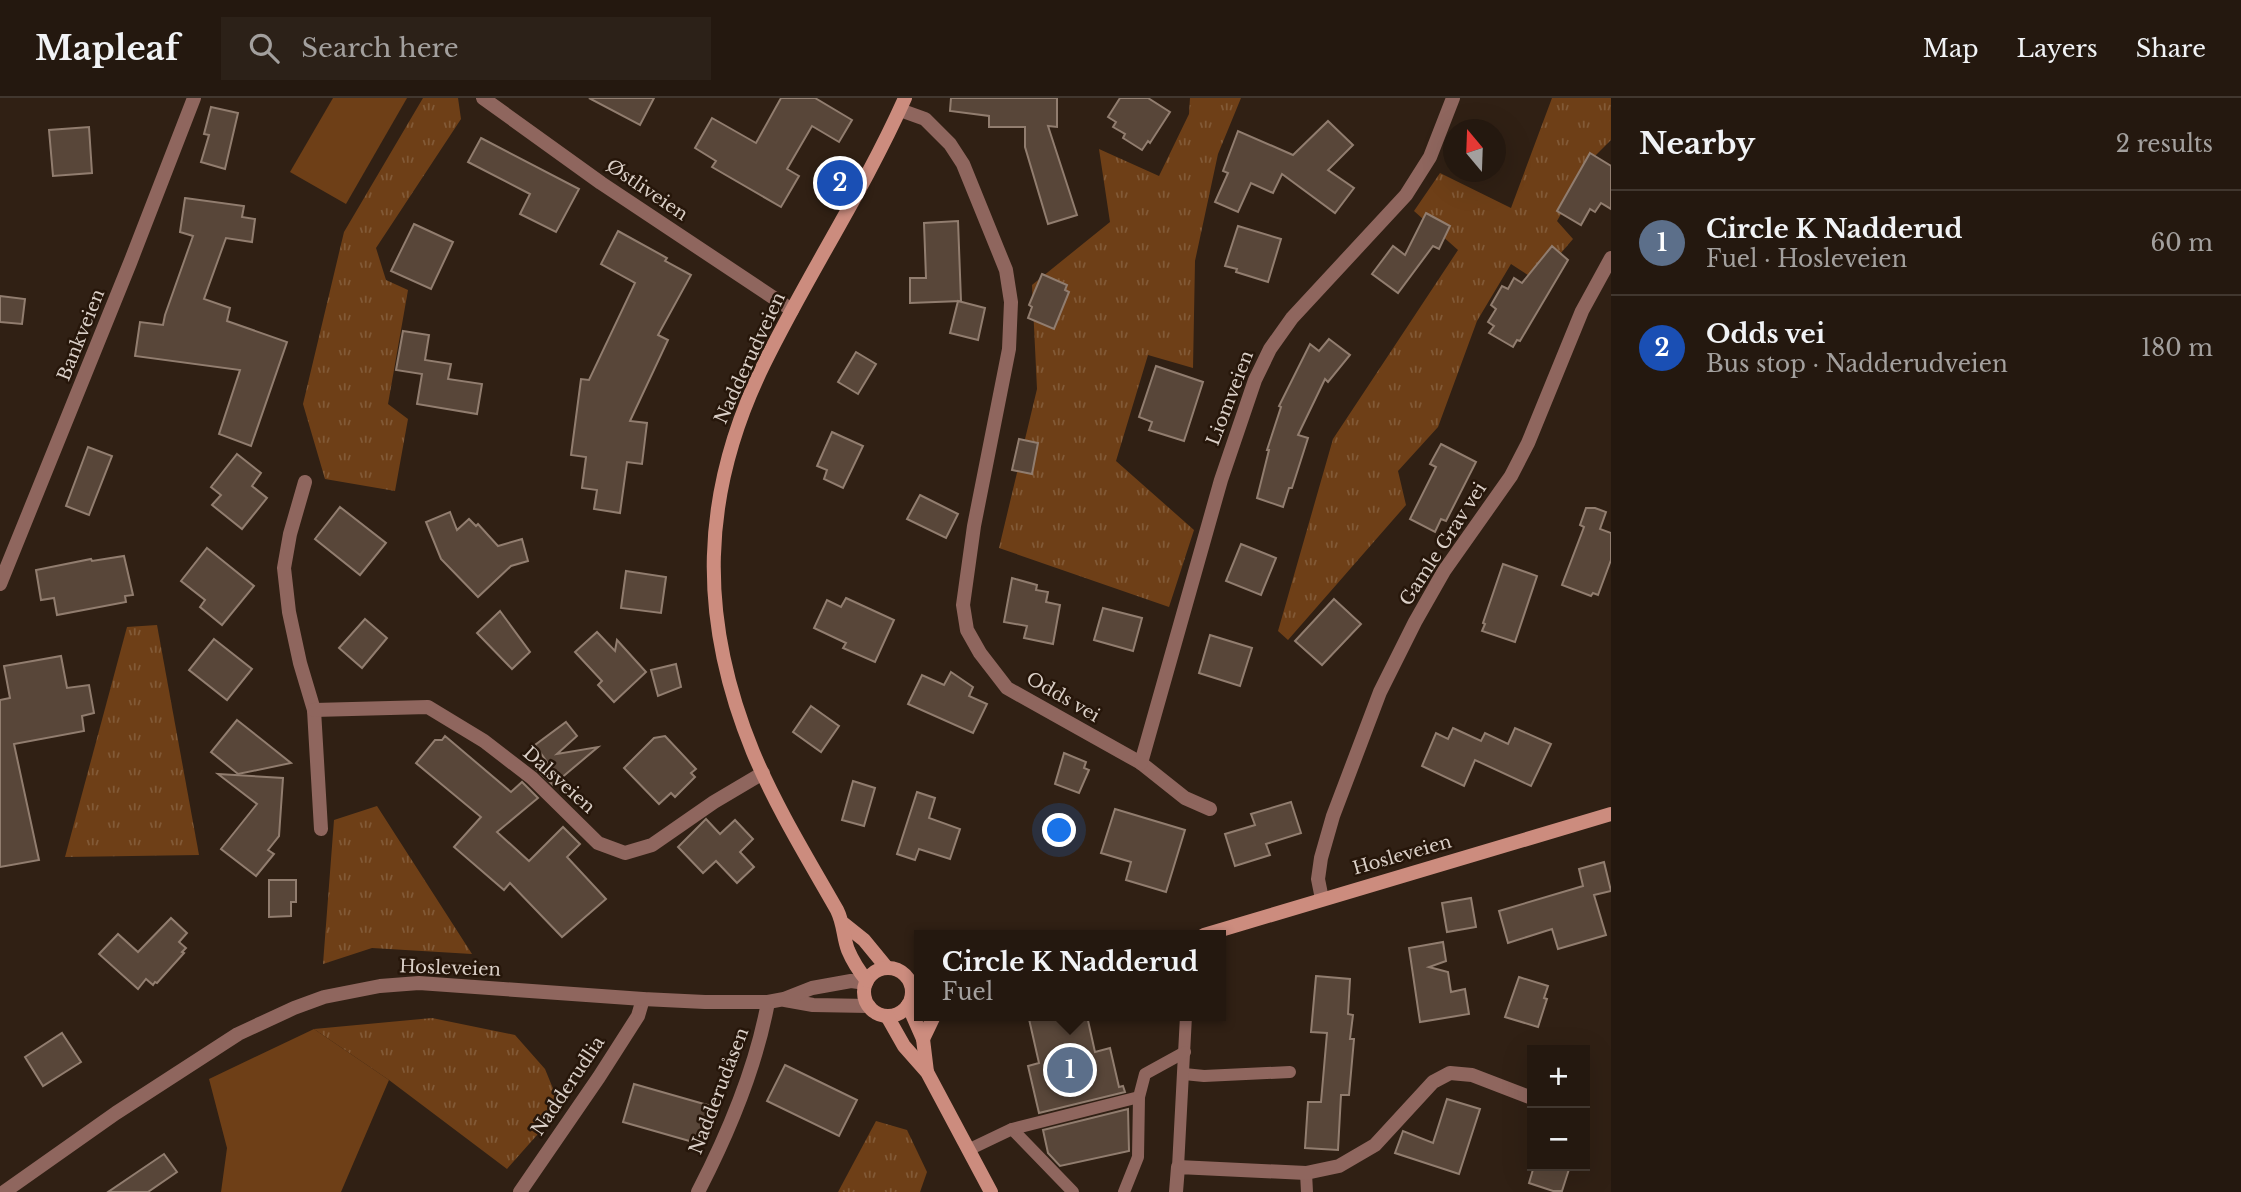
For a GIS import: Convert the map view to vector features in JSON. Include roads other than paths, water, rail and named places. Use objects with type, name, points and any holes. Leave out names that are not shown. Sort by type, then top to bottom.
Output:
[{"type":"main road","name":"Nadderudveien","points":[[866,982],[847,947],[844,924],[763,773],[727,678],[718,633],[713,574],[716,523],[726,464],[741,413],[792,310],[860,189],[903,104]]},
{"type":"main road","name":"Hosleveien","points":[[1220,930],[1611,814]]},
{"type":"main road","name":"Nadderudveien","points":[[844,924],[864,940],[887,968]]},
{"type":"main road","points":[[887,968],[913,977],[912,1003],[899,1013],[880,1015],[869,1006],[864,995],[866,982],[872,974],[887,968]]},
{"type":"main road","points":[[887,1016],[904,1046],[927,1072],[991,1192]]},
{"type":"main road","points":[[918,1021],[923,1039],[927,1072]]},
{"type":"main road","points":[[923,1039],[932,1021]]},
{"type":"street","name":"Bankveien","points":[[0,584],[131,263],[194,98]]},
{"type":"street","name":"Østliveien","points":[[483,98],[601,184],[792,310]]},
{"type":"street","name":"Liomveien","points":[[1141,763],[1221,480],[1255,380],[1270,349],[1292,318],[1406,195],[1430,157],[1453,98]]},
{"type":"street","name":"Odds vei","points":[[903,104],[925,119],[944,138],[963,164],[1006,270],[1011,302],[1009,349],[974,526],[963,605],[967,630],[980,653],[1007,688],[1141,763],[1185,798],[1210,809]]},
{"type":"street","name":"Gamle Grav vei","points":[[1322,899],[1318,879],[1321,858],[1333,816],[1380,692],[1444,571],[1511,476],[1528,443],[1582,312],[1611,258]]},
{"type":"street","points":[[305,482],[290,534],[284,568],[289,612],[314,710],[321,829]]},
{"type":"street","name":"Dalsveien","points":[[314,710],[428,707],[484,741],[532,778],[598,843],[625,853],[652,845],[714,802],[763,773]]},
{"type":"street","name":"Hosleveien","points":[[4,1192],[127,1106],[238,1034],[285,1011],[324,997],[380,986],[419,983],[643,999],[768,1002],[812,988],[851,981],[866,982]]},
{"type":"street","name":"Nadderudlia","points":[[520,1192],[638,1016],[643,999]]},
{"type":"street","name":"Hosleveien","points":[[784,999],[813,1005],[869,1006]]},
{"type":"street","name":"Nadderudåsen","points":[[698,1192],[724,1140],[748,1076],[764,1025],[768,1002]]},
{"type":"street","points":[[1176,1192],[1178,1167],[1306,1173],[1339,1166],[1375,1145],[1433,1082],[1450,1073],[1472,1075],[1527,1096]]},
{"type":"lane","points":[[1178,1167],[1186,1021]]},
{"type":"lane","points":[[1124,1192],[1138,1157],[1139,1097],[1145,1073],[1185,1052]]},
{"type":"lane","points":[[1184,1074],[1204,1076],[1290,1072]]},
{"type":"lane","points":[[968,1150],[1012,1129],[1139,1097]]},
{"type":"lane","points":[[1012,1129],[1073,1192]]},
{"type":"lane","points":[[1306,1173],[1307,1192]]},
{"type":"place","name":"Odds vei","points":[[840,183]]},
{"type":"place","name":"Circle K Nadderud","points":[[1070,1070]]}]
